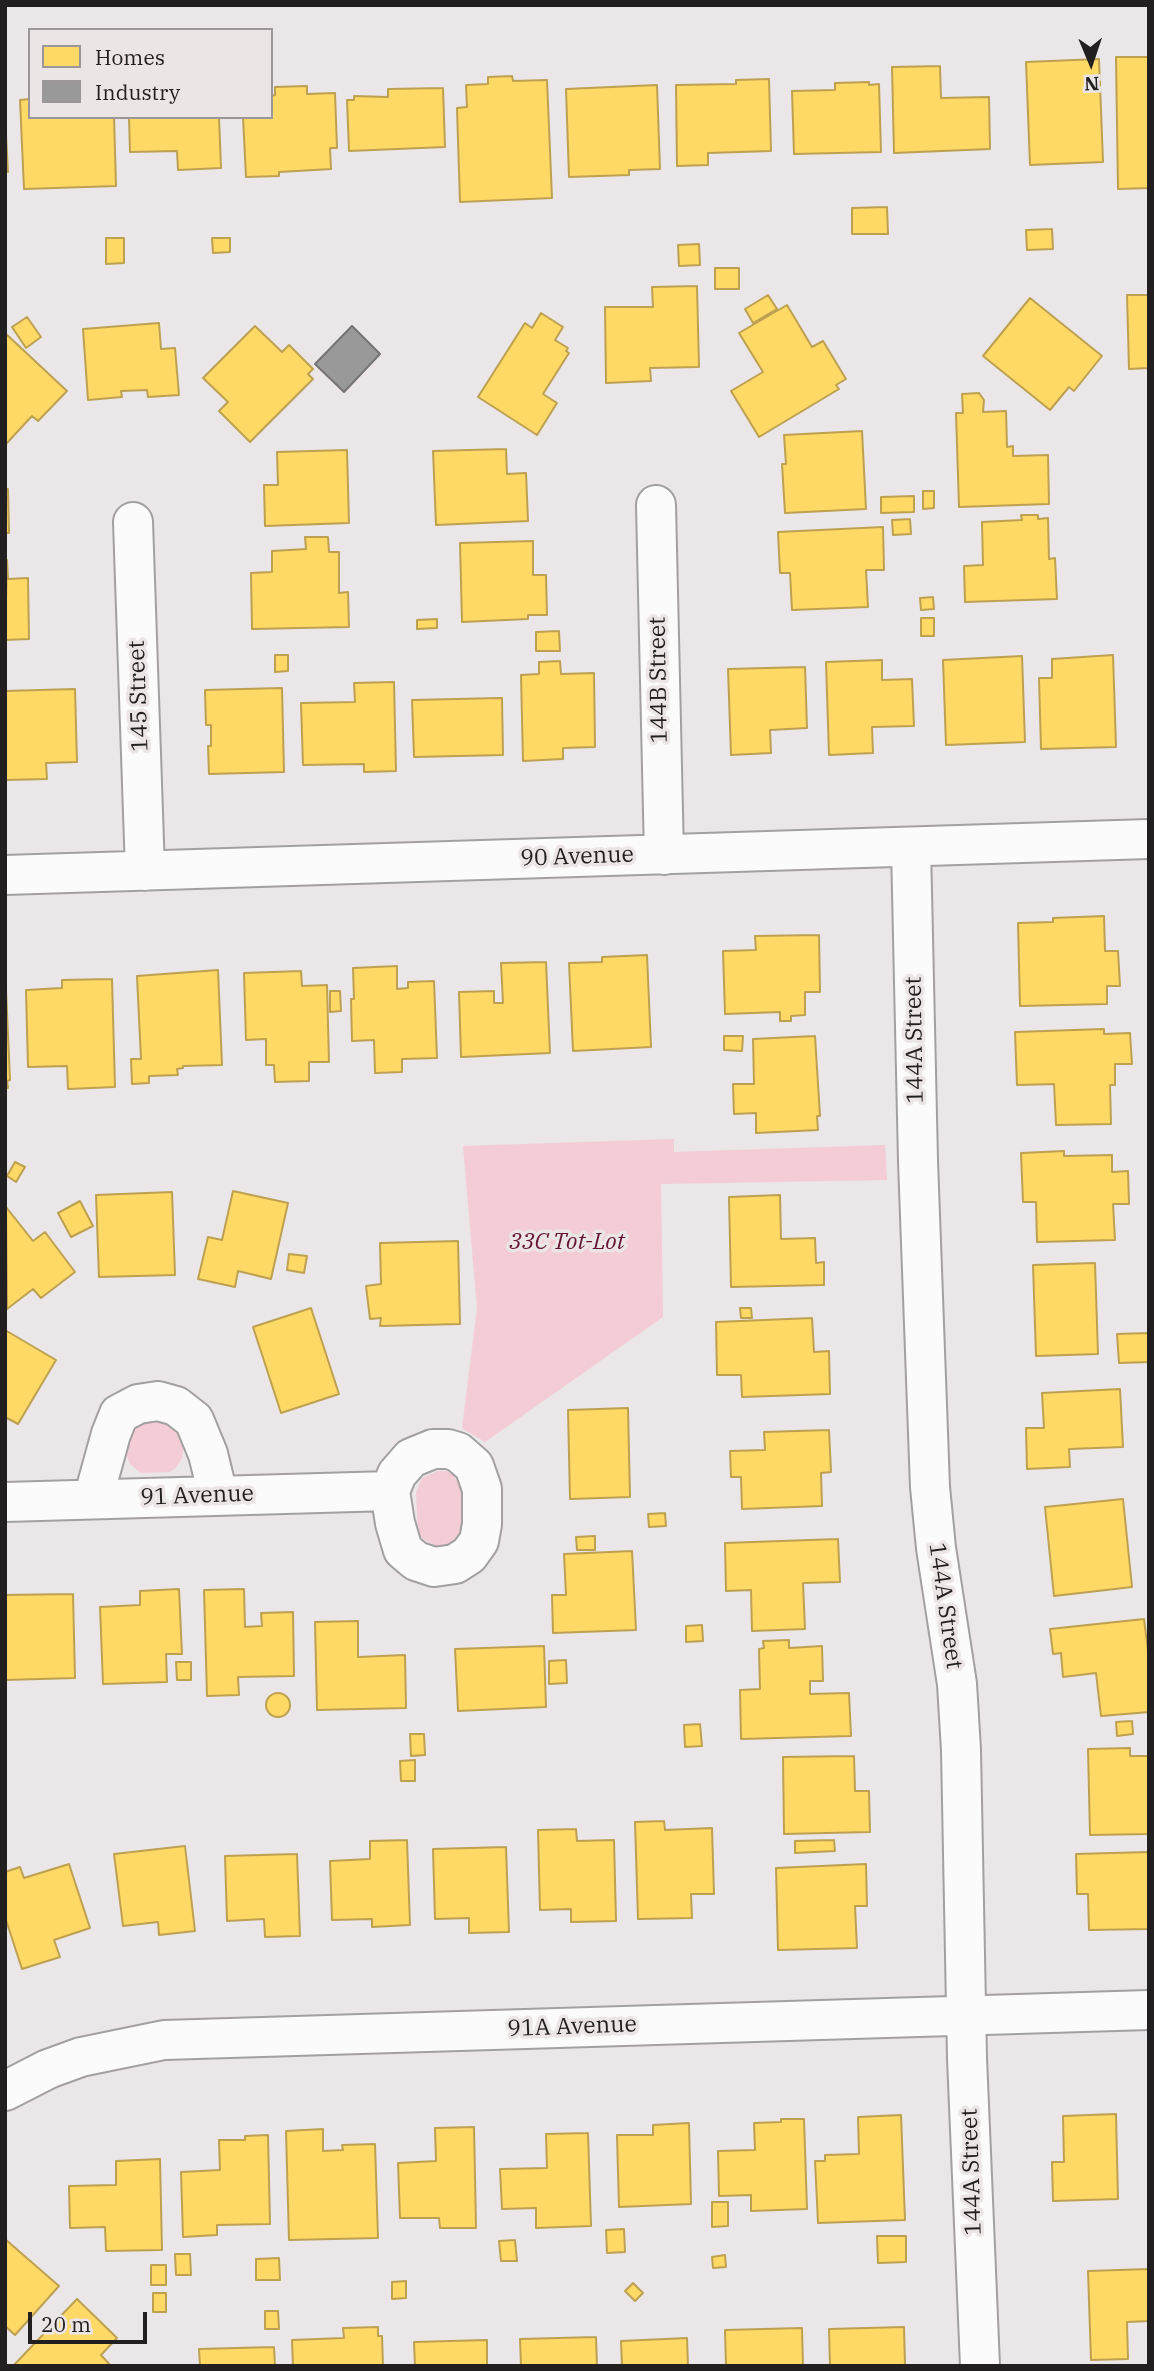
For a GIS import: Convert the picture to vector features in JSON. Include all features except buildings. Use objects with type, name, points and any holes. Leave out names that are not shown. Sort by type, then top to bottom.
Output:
[{"type":"street","name":"144B Street","points":[[656,505],[664,855]]},
{"type":"street","name":"145 Street","points":[[133,522],[145,871]]},
{"type":"street","name":"90 Avenue","points":[[5,875],[1149,839]]},
{"type":"street","name":"144A Street","points":[[911,847],[918,1161],[930,1487],[936,1548],[957,1684],[961,1737],[967,2016],[980,2366]]},
{"type":"street","points":[[93,1499],[119,1414],[138,1404],[158,1401],[176,1406],[194,1420],[208,1454],[218,1495]]},
{"type":"street","name":"91 Avenue","points":[[5,1502],[390,1491]]},
{"type":"street","name":"91A Avenue","points":[[5,2091],[48,2069],[81,2057],[164,2039],[1149,2010]]},
{"type":"green space","name":"33C Tot-Lot","points":[[674,1139],[674,1152],[885,1145],[887,1180],[661,1184],[663,1317],[485,1442],[462,1428],[477,1308],[463,1146]]},
{"type":"green space","points":[[159,1420],[170,1423],[179,1433],[184,1444],[182,1458],[175,1469],[169,1472],[141,1473],[130,1464],[127,1456],[129,1438],[145,1421]]},
{"type":"green space","points":[[438,1471],[452,1474],[461,1487],[464,1525],[462,1532],[444,1546],[435,1546],[418,1533],[416,1493],[422,1478]]}]
